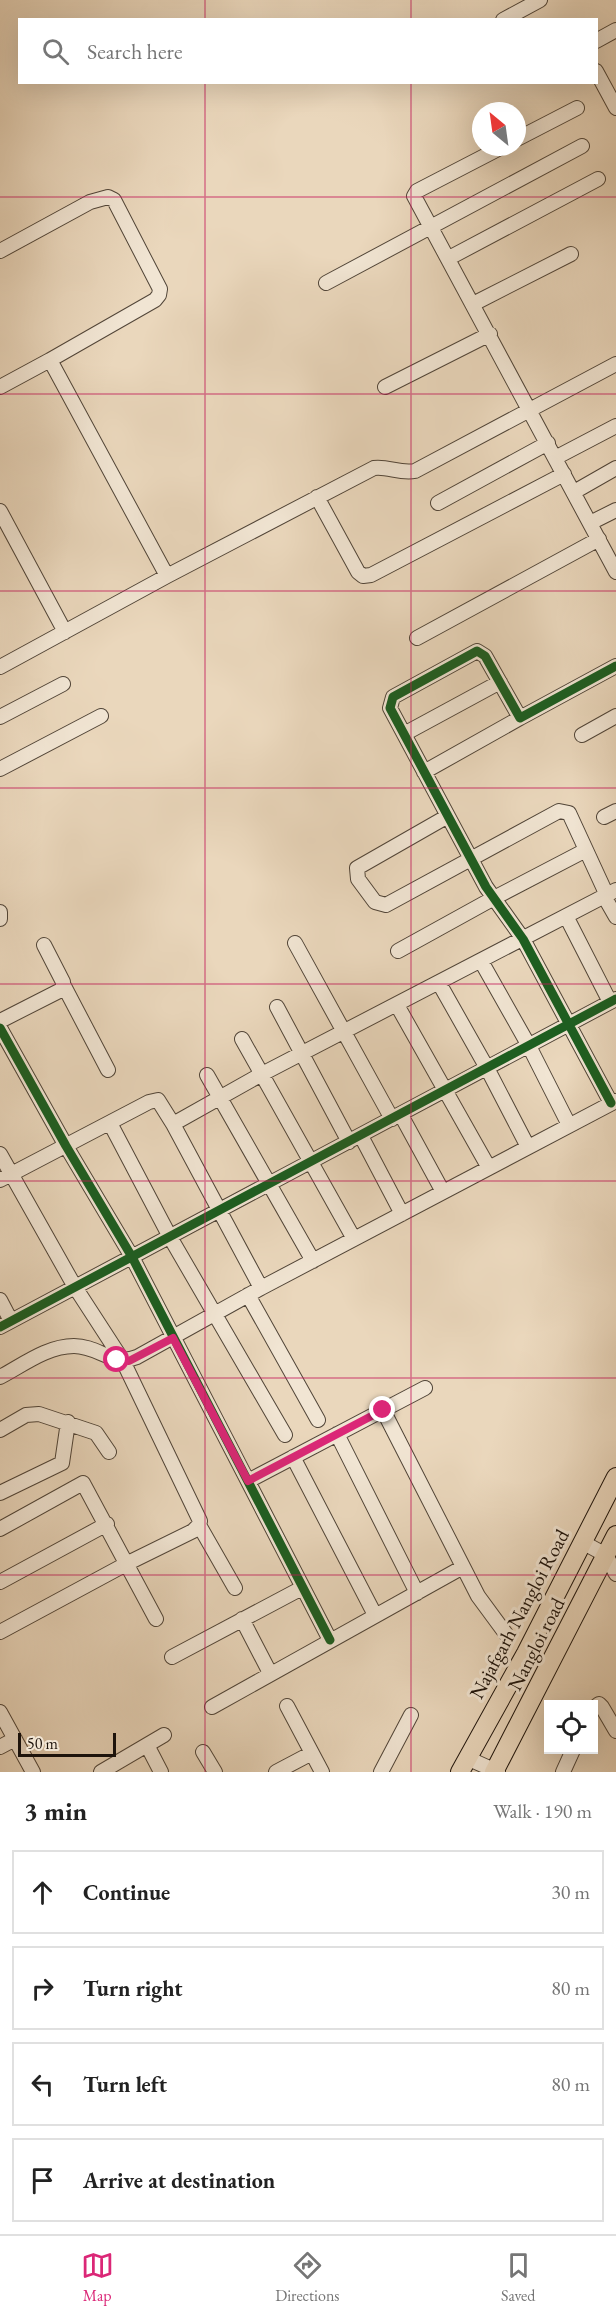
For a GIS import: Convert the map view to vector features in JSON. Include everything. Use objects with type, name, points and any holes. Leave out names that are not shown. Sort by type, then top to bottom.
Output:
[{"type":"main road","name":"Najafgarh Nangloi Road","points":[[464,1765],[526,1653],[616,1477]]},
{"type":"main road","name":"Nangloi road","points":[[496,1772],[616,1535]]},
{"type":"street","points":[[507,18],[540,0]]},
{"type":"street","points":[[598,40],[616,30]]},
{"type":"street","points":[[598,72],[612,89],[616,108]]},
{"type":"street","points":[[526,134],[577,108]]},
{"type":"street","points":[[326,283],[582,146]]},
{"type":"street","points":[[485,156],[415,193],[414,196],[616,572]]},
{"type":"street","points":[[449,258],[598,179]]},
{"type":"street","points":[[0,251],[90,202],[108,197],[114,200],[160,289],[155,300],[0,387]]},
{"type":"street","points":[[473,304],[571,254]]},
{"type":"street","points":[[385,387],[490,334]]},
{"type":"street","points":[[50,360],[166,576]]},
{"type":"street","points":[[0,667],[166,576],[374,468],[381,467],[402,472],[415,471],[616,364]]},
{"type":"street","points":[[555,458],[616,426]]},
{"type":"street","points":[[438,503],[548,444]]},
{"type":"street","points":[[574,492],[616,468]]},
{"type":"street","points":[[317,497],[358,573],[363,576],[371,575],[444,538],[564,474]]},
{"type":"street","points":[[590,523],[616,510]]},
{"type":"street","points":[[0,511],[65,632]]},
{"type":"street","points":[[417,638],[599,539]]},
{"type":"street","points":[[0,1377],[62,1347],[86,1347],[123,1361],[137,1357],[261,1288],[613,1102],[523,939],[494,898],[471,859],[390,708],[393,697],[474,652],[483,653],[520,718]]},
{"type":"street","points":[[424,772],[616,666]]},
{"type":"street","points":[[404,734],[500,682]]},
{"type":"street","points":[[0,717],[63,684]]},
{"type":"street","points":[[2,764],[101,716]]},
{"type":"street","points":[[582,735],[616,716]]},
{"type":"street","points":[[448,816],[360,865],[356,874],[358,879],[375,902],[386,904],[560,811],[564,811],[569,813],[608,892],[616,917]]},
{"type":"street","points":[[398,951],[586,850]]},
{"type":"street","points":[[173,1124],[262,1074],[523,939],[608,892]]},
{"type":"street","points":[[0,912],[0,919]]},
{"type":"street","points":[[0,1300],[6,1324],[613,1000],[566,916]]},
{"type":"street","points":[[295,943],[344,1032],[444,1192]]},
{"type":"street","points":[[44,945],[108,1070]]},
{"type":"street","points":[[481,961],[529,1046],[569,1125]]},
{"type":"street","points":[[439,983],[487,1068],[528,1148]]},
{"type":"street","points":[[0,1021],[60,991],[64,986]]},
{"type":"street","points":[[397,1005],[489,1168]]},
{"type":"street","points":[[276,1007],[402,1214]]},
{"type":"street","points":[[0,1028],[132,1257],[330,1640]]},
{"type":"street","points":[[242,1039],[354,1239]]},
{"type":"street","points":[[207,1075],[313,1261]]},
{"type":"street","points":[[5,1177],[154,1100],[158,1101],[173,1124],[261,1288]]},
{"type":"street","points":[[110,1123],[170,1237],[285,1435]]},
{"type":"street","points":[[0,1154],[5,1177],[123,1361],[200,1525],[236,1588]]},
{"type":"street","points":[[248,1295],[318,1420]]},
{"type":"street","points":[[248,1481],[425,1388]]},
{"type":"street","points":[[383,1410],[482,1603],[506,1634]]},
{"type":"street","points":[[0,1430],[32,1414],[68,1422],[96,1433],[109,1452]]},
{"type":"street","points":[[0,1492],[62,1463],[68,1422]]},
{"type":"street","points":[[337,1434],[417,1593]]},
{"type":"street","points":[[293,1457],[375,1615]]},
{"type":"street","points":[[0,1529],[83,1483],[128,1563],[156,1619]]},
{"type":"street","points":[[0,1582],[107,1524]]},
{"type":"street","points":[[0,1632],[193,1531],[200,1525]]},
{"type":"street","points":[[582,1542],[606,1555],[616,1574]]},
{"type":"street","points":[[212,1707],[464,1567]]},
{"type":"street","points":[[172,1657],[302,1588]]},
{"type":"street","points":[[242,1619],[270,1673]]},
{"type":"street","points":[[598,1705],[602,1707],[616,1731]]},
{"type":"street","points":[[287,1706],[322,1772]]},
{"type":"street","points":[[0,1712],[33,1772]]},
{"type":"street","points":[[381,1772],[411,1715]]},
{"type":"street","points":[[101,1772],[164,1735]]},
{"type":"street","points":[[0,1747],[15,1739]]},
{"type":"street","points":[[147,1745],[161,1772]]},
{"type":"street","points":[[203,1752],[215,1772]]},
{"type":"street","points":[[276,1772],[312,1753]]},
{"type":"street","points":[[563,1772],[571,1754]]},
{"type":"street","points":[[464,1765],[496,1772]]},
{"type":"cycle path","points":[[611,1103],[523,939],[486,887],[390,708],[393,697],[477,651],[485,656],[520,718],[616,666]]},
{"type":"cycle path","points":[[0,1327],[616,999]]},
{"type":"cycle path","points":[[0,1028],[132,1257],[330,1640]]},
{"type":"route","points":[[117,1360],[129,1361],[173,1338],[248,1481],[383,1410]]}]
